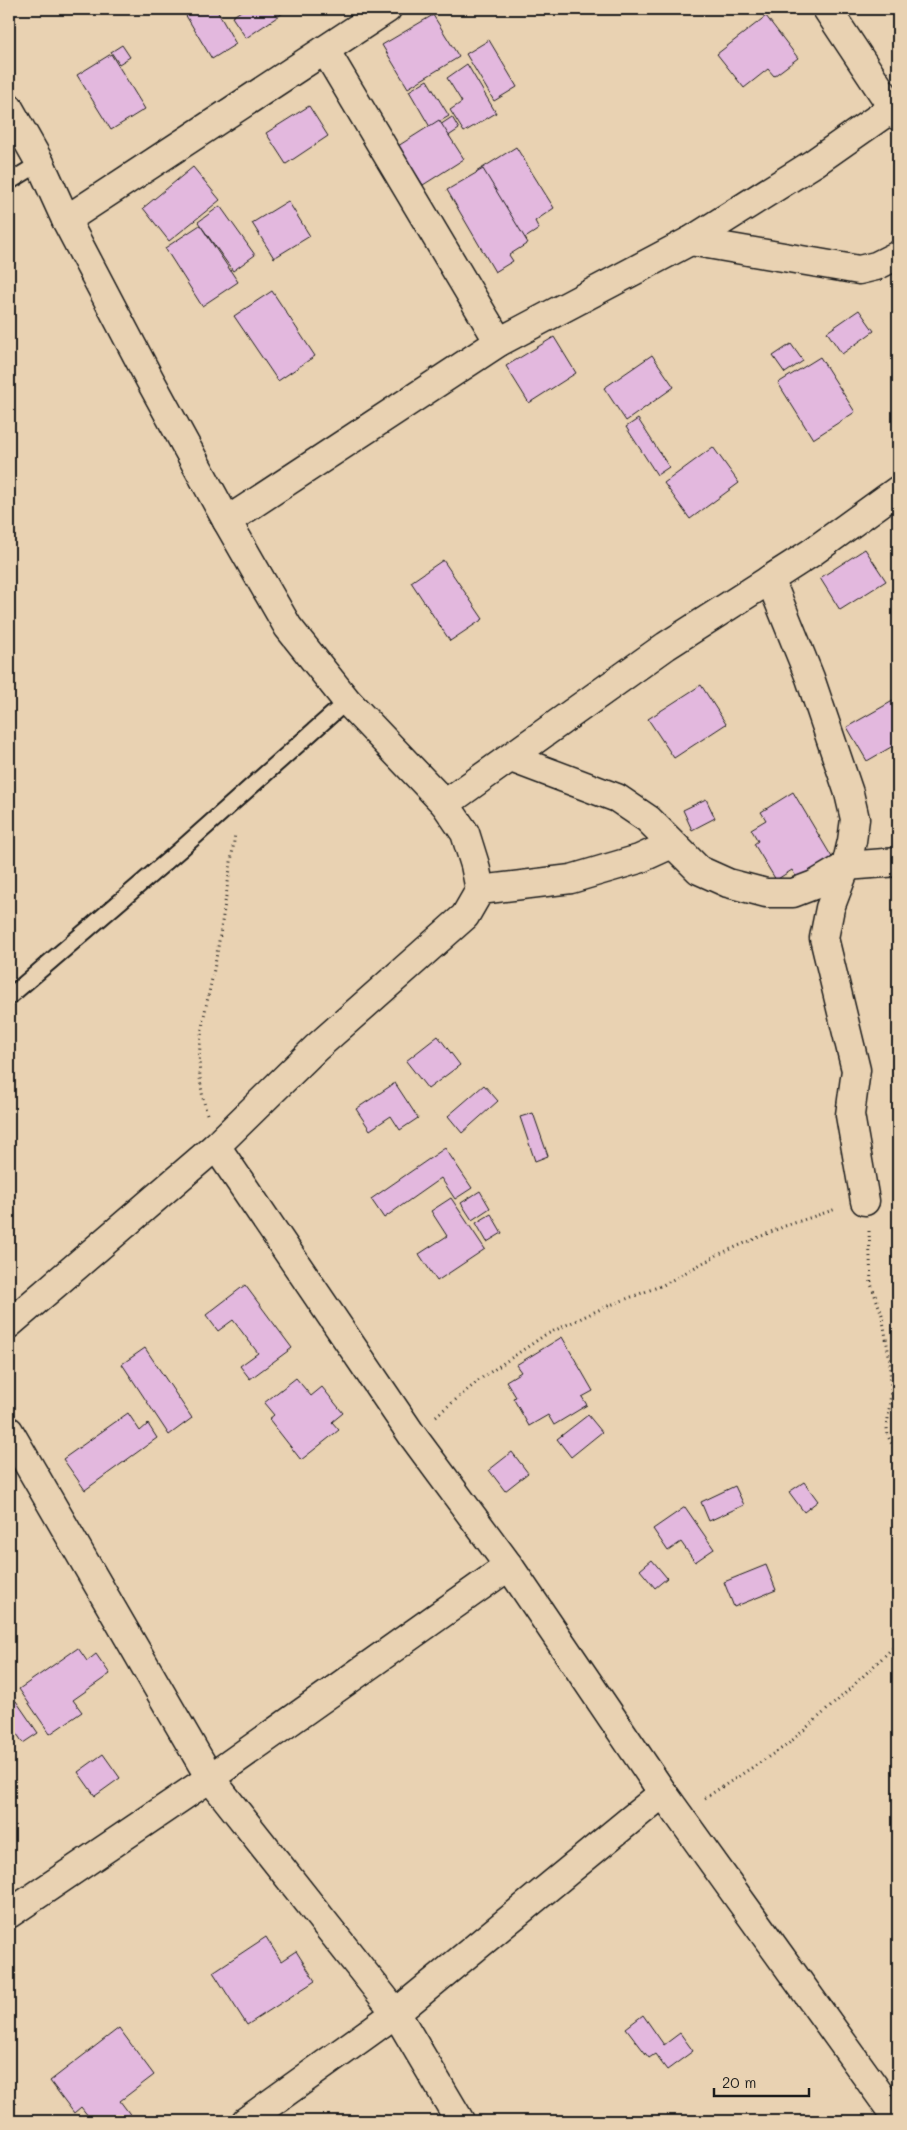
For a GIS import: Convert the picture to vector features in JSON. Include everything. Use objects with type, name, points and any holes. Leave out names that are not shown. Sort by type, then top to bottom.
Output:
[{"type":"street","points":[[66,220],[387,9]]},
{"type":"street","points":[[227,521],[499,342],[690,241],[897,110],[827,9]]},
{"type":"street","points":[[325,50],[499,342]]},
{"type":"street","points":[[9,108],[40,163],[66,220],[150,380],[227,521],[288,627],[347,701],[445,804],[465,833],[475,865],[480,890],[466,916],[316,1048],[216,1146],[9,1324]]},
{"type":"street","points":[[690,241],[859,270],[876,266],[898,255]]},
{"type":"street","points":[[445,804],[666,646],[811,553],[898,490]]},
{"type":"street","points":[[770,579],[810,678],[849,793],[855,819],[846,866],[830,908],[824,938],[856,1070],[850,1115],[865,1201]]},
{"type":"street","points":[[511,758],[617,798],[648,819],[699,870],[728,883],[766,893],[793,893],[814,885],[846,866],[898,862]]},
{"type":"street","points":[[480,890],[571,879],[639,859],[672,844]]},
{"type":"street","points":[[216,1146],[412,1436],[509,1566],[663,1793],[898,2120]]},
{"type":"street","points":[[9,1431],[210,1778],[396,2013],[460,2121]]},
{"type":"street","points":[[9,1914],[210,1778],[509,1566]]},
{"type":"street","points":[[246,2121],[396,2013],[663,1793]]},
{"type":"lane","points":[[9,182],[40,163]]},
{"type":"lane","points":[[9,997],[347,701]]},
{"type":"path","points":[[216,1146],[198,1063],[199,1041],[221,929],[240,796]]},
{"type":"path","points":[[412,1436],[483,1377],[545,1335],[605,1307],[663,1285],[717,1255],[785,1226],[865,1201],[869,1229],[871,1284],[882,1315],[890,1352],[891,1392],[887,1428],[888,1436],[898,1457]]},
{"type":"path","points":[[679,1815],[787,1745],[898,1643]]},
{"type":"building","points":[[182,9],[216,9],[236,44],[212,59]]},
{"type":"building","points":[[244,9],[289,9],[246,38],[232,17]]},
{"type":"building","points":[[433,15],[459,57],[408,88],[382,45]]},
{"type":"building","points":[[766,16],[798,58],[774,76],[768,69],[744,88],[717,54]]},
{"type":"building","points":[[489,40],[517,87],[494,101],[466,54]]},
{"type":"building","points":[[122,45],[130,57],[119,64],[111,52]]},
{"type":"building","points":[[111,54],[145,109],[111,130],[77,75]]},
{"type":"building","points":[[467,64],[496,113],[464,132],[450,110],[462,102],[447,78]]},
{"type":"building","points":[[427,80],[449,116],[430,127],[409,91]]},
{"type":"building","points":[[309,106],[328,136],[286,164],[266,133]]},
{"type":"building","points":[[452,117],[459,129],[438,143],[431,131]]},
{"type":"building","points":[[439,120],[464,159],[423,185],[398,146]]},
{"type":"building","points":[[516,147],[554,208],[535,221],[539,229],[519,242],[476,172]]},
{"type":"building","points":[[193,167],[220,200],[169,241],[143,208]]},
{"type":"building","points":[[483,169],[528,243],[509,255],[513,261],[495,272],[447,190]]},
{"type":"building","points":[[288,201],[310,236],[274,258],[252,223]]},
{"type":"building","points":[[220,206],[255,255],[233,271],[198,222]]},
{"type":"building","points":[[200,225],[238,282],[202,306],[165,248]]},
{"type":"building","points":[[272,291],[315,356],[278,381],[234,316]]},
{"type":"building","points":[[859,310],[874,331],[842,354],[827,332]]},
{"type":"building","points":[[554,337],[576,373],[529,403],[506,366]]},
{"type":"building","points":[[791,344],[803,361],[785,373],[773,356]]},
{"type":"building","points":[[652,355],[674,387],[626,421],[604,388]]},
{"type":"building","points":[[820,357],[855,412],[813,439],[778,383]]},
{"type":"building","points":[[638,419],[669,467],[657,475],[626,427]]},
{"type":"building","points":[[713,447],[739,483],[690,519],[664,483]]},
{"type":"building","points":[[865,549],[886,581],[840,610],[820,578]]},
{"type":"building","points":[[443,560],[483,619],[450,641],[411,582]]},
{"type":"building","points":[[701,685],[726,724],[674,758],[648,719]]},
{"type":"building","points":[[898,698],[898,743],[867,761],[847,727]]},
{"type":"building","points":[[793,792],[833,859],[798,880],[792,870],[776,880],[754,844],[758,841],[751,829],[766,820],[761,812]]},
{"type":"building","points":[[706,799],[715,818],[692,830],[683,810]]},
{"type":"building","points":[[438,1036],[460,1065],[428,1089],[406,1061]]},
{"type":"building","points":[[395,1083],[418,1118],[400,1130],[391,1116],[370,1130],[356,1109]]},
{"type":"building","points":[[484,1085],[498,1101],[462,1133],[448,1116]]},
{"type":"building","points":[[533,1113],[548,1156],[535,1161],[520,1117]]},
{"type":"building","points":[[445,1148],[472,1188],[455,1199],[441,1178],[384,1218],[371,1199]]},
{"type":"building","points":[[480,1191],[490,1208],[472,1220],[461,1203]]},
{"type":"building","points":[[451,1198],[485,1249],[437,1281],[419,1254],[447,1236],[431,1211]]},
{"type":"building","points":[[491,1214],[502,1233],[487,1242],[476,1223]]},
{"type":"building","points":[[245,1285],[292,1348],[250,1379],[240,1366],[258,1353],[233,1320],[218,1331],[206,1315]]},
{"type":"building","points":[[562,1337],[593,1391],[582,1397],[587,1405],[554,1425],[548,1415],[529,1426],[513,1398],[516,1397],[506,1381],[521,1372],[516,1365]]},
{"type":"building","points":[[145,1348],[192,1418],[169,1435],[122,1364]]},
{"type":"building","points":[[296,1378],[311,1396],[322,1387],[343,1413],[332,1422],[339,1430],[301,1460],[269,1419],[274,1415],[264,1403]]},
{"type":"building","points":[[128,1413],[140,1431],[148,1424],[157,1438],[85,1490],[63,1459]]},
{"type":"building","points":[[588,1415],[602,1432],[571,1457],[557,1439]]},
{"type":"building","points":[[512,1452],[528,1473],[505,1491],[489,1470]]},
{"type":"building","points":[[804,1482],[818,1501],[804,1512],[789,1492]]},
{"type":"building","points":[[735,1486],[744,1505],[709,1521],[701,1502]]},
{"type":"building","points":[[685,1507],[714,1549],[695,1562],[681,1542],[668,1551],[653,1529]]},
{"type":"building","points":[[652,1560],[667,1578],[655,1588],[640,1570]]},
{"type":"building","points":[[766,1565],[776,1590],[734,1607],[724,1582]]},
{"type":"building","points":[[78,1648],[87,1661],[96,1654],[110,1674],[73,1700],[82,1712],[50,1734],[19,1689]]},
{"type":"building","points":[[16,1701],[38,1733],[23,1743],[9,1722],[9,1706]]},
{"type":"building","points":[[103,1754],[120,1778],[95,1796],[78,1772]]},
{"type":"building","points":[[266,1937],[281,1961],[296,1951],[315,1981],[247,2025],[213,1972]]},
{"type":"building","points":[[643,2015],[664,2045],[680,2033],[693,2051],[667,2070],[655,2054],[649,2058],[626,2028]]},
{"type":"building","points":[[119,2028],[154,2075],[120,2101],[132,2117],[126,2121],[92,2121],[81,2107],[74,2113],[50,2081]]}]
